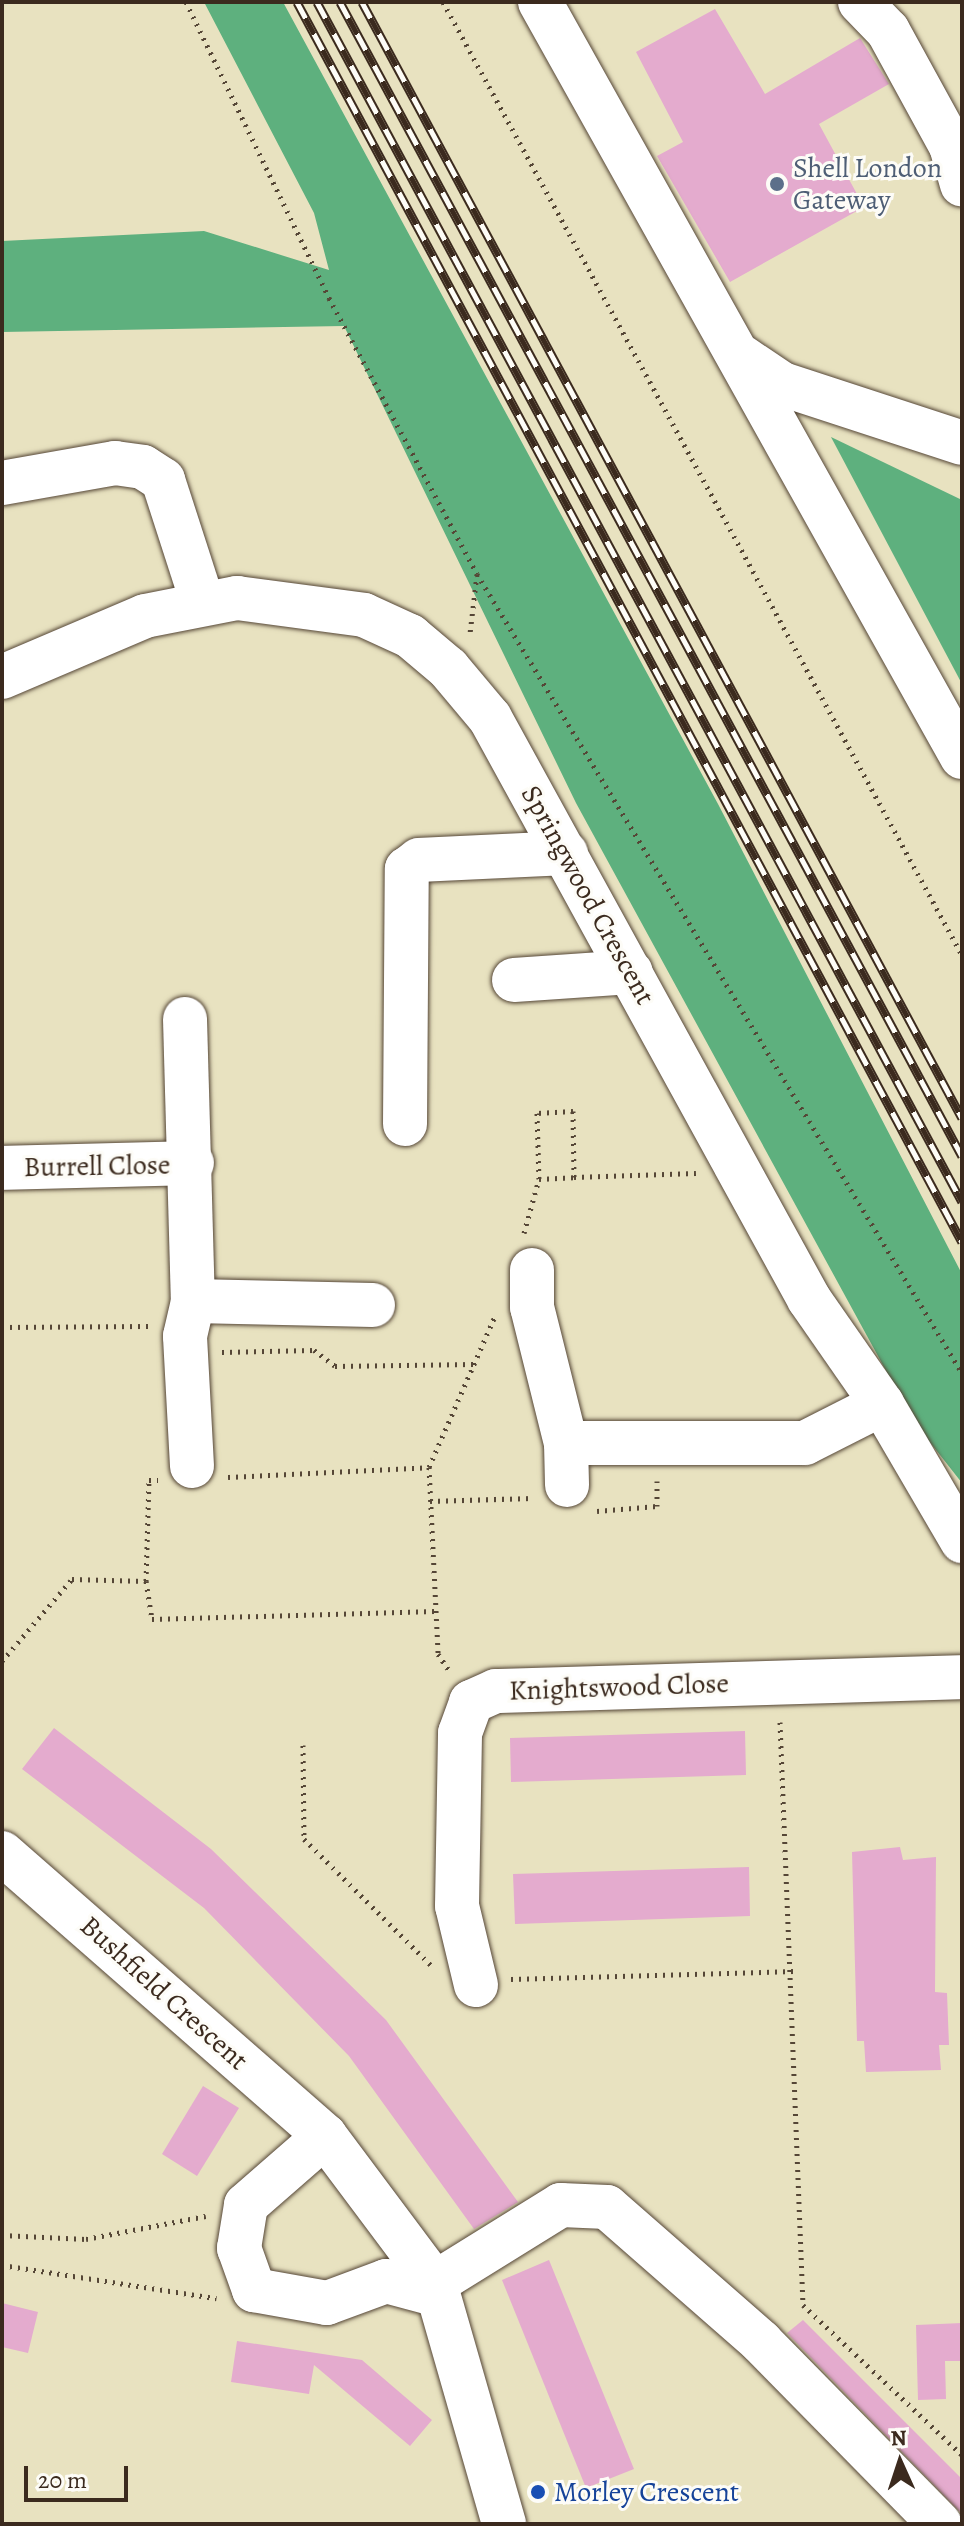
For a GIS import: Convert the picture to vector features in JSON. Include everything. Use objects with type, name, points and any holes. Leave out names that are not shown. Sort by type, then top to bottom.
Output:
[{"type":"street","points":[[540,2],[962,757]]},
{"type":"street","points":[[860,2],[888,31],[951,146],[962,184]]},
{"type":"street","points":[[740,356],[782,384],[962,443]]},
{"type":"street","points":[[2,483],[115,463],[143,467],[163,480],[202,601]]},
{"type":"street","name":"Springwood Crescent","points":[[2,677],[91,634],[202,601],[265,598],[364,615],[410,636],[490,718],[809,1299],[882,1404],[962,1541]]},
{"type":"street","points":[[405,1124],[407,869],[419,860],[566,853]]},
{"type":"street","points":[[514,980],[631,972]]},
{"type":"street","name":"Burrell Close","points":[[185,1019],[192,1163],[188,1475]]},
{"type":"street","name":"Burrell Close","points":[[2,1168],[192,1163]]},
{"type":"street","points":[[532,1270],[532,1307],[566,1464],[805,1443],[882,1404]]},
{"type":"street","points":[[189,1326],[373,1305]]},
{"type":"street","name":"Knightswood Close","points":[[470,1973],[457,1906],[460,1733],[471,1702],[496,1691],[962,1677]]},
{"type":"street","name":"Bushfield Crescent","points":[[2,1853],[325,2136],[436,2289]]},
{"type":"street","points":[[325,2136],[246,2205],[239,2248],[254,2290],[327,2303],[386,2281],[436,2289],[561,2205],[607,2207],[761,2342],[940,2524]]},
{"type":"street","points":[[436,2289],[504,2524]]},
{"type":"path","points":[[186,2],[329,298],[477,574],[962,1373]]},
{"type":"path","points":[[443,2],[962,955]]},
{"type":"path","points":[[464,688],[477,574]]},
{"type":"path","points":[[574,1177],[688,1178],[729,1153]]},
{"type":"path","points":[[2,1327],[189,1326],[314,1350],[335,1366],[475,1364]]},
{"type":"path","points":[[435,1611],[152,1619],[146,1581],[149,1480],[188,1475],[429,1467],[438,1654],[471,1702]]},
{"type":"path","points":[[2,1661],[72,1579],[146,1581]]},
{"type":"path","points":[[778,1682],[794,1971],[803,2305],[962,2455]]},
{"type":"path","points":[[303,1745],[304,1839],[429,1969],[508,1979],[794,1971]]},
{"type":"path","points":[[2,2235],[86,2239],[246,2205]]},
{"type":"path","points":[[2,2265],[176,2295],[237,2300],[254,2290]]},
{"type":"green space","points":[[204,2],[283,2],[718,804],[962,1274],[962,1483],[914,1422],[576,803],[344,326],[2,332],[2,241],[204,231],[329,270],[314,213]]},
{"type":"green space","points":[[831,437],[962,500],[962,684]]},
{"type":"building","points":[[715,9],[765,94],[860,38],[889,84],[819,124],[864,207],[730,282],[657,156],[683,142],[636,52]]},
{"type":"building","points":[[54,1728],[211,1849],[386,2020],[518,2202],[474,2229],[349,2056],[204,1908],[22,1769]]},
{"type":"building","points":[[745,1731],[746,1775],[511,1782],[510,1738]]},
{"type":"building","points":[[900,1847],[903,1860],[936,1857],[935,1992],[947,1993],[949,2045],[939,2045],[941,2070],[866,2072],[864,2041],[857,2041],[852,1852]]},
{"type":"building","points":[[749,1867],[750,1916],[515,1924],[513,1874]]},
{"type":"building","points":[[203,2086],[239,2108],[197,2176],[162,2154]]},
{"type":"building","points":[[549,2260],[634,2469],[586,2488],[502,2280]]},
{"type":"building","points":[[2,2303],[38,2312],[28,2353],[2,2347]]},
{"type":"building","points":[[803,2320],[962,2479],[962,2514],[787,2333]]},
{"type":"building","points":[[962,2323],[962,2361],[945,2361],[946,2399],[918,2400],[916,2325]]},
{"type":"building","points":[[237,2341],[362,2360],[432,2420],[410,2446],[314,2365],[309,2394],[231,2382]]},
{"type":"railway","points":[[297,2],[962,1242]]},
{"type":"railway","points":[[317,2],[962,1202]]},
{"type":"railway","points":[[340,2],[962,1156]]},
{"type":"railway","points":[[362,2],[962,1118]]},
{"type":"place","name":"Shell London Gateway","points":[[777,184]]},
{"type":"place","name":"Morley Crescent","points":[[538,2492]]}]
